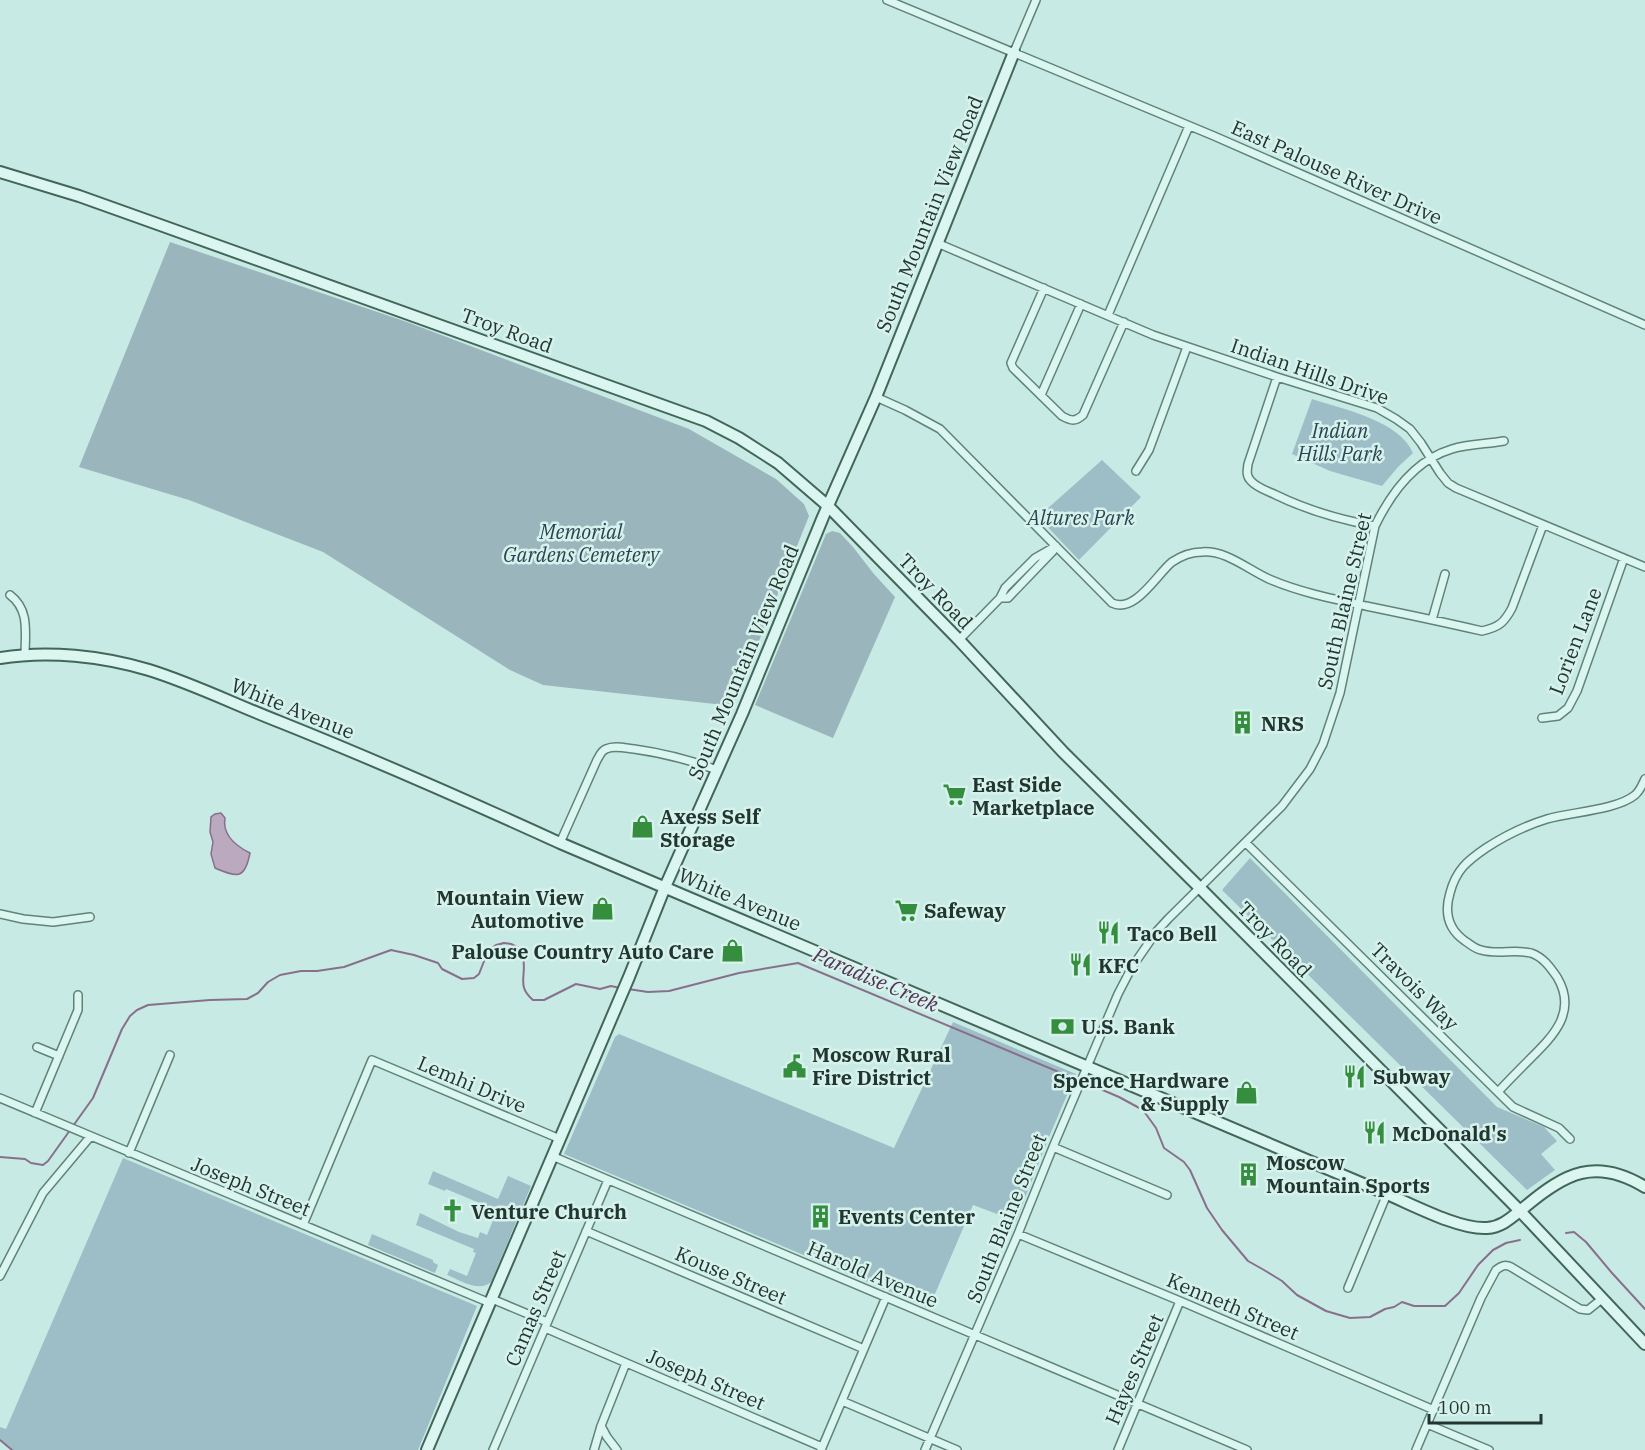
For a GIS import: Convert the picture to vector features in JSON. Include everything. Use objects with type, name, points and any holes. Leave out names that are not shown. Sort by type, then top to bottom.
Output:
[{"type":"street","name":"East Palouse River Drive","points":[[887,0],[1189,126],[1645,325]]},
{"type":"street","points":[[1014,52],[1036,0]]},
{"type":"street","name":"South Mountain View Road","points":[[427,1450],[665,887],[742,714],[876,397],[1014,52]]},
{"type":"street","points":[[1108,315],[1189,126]]},
{"type":"street","name":"Troy Road","points":[[0,172],[79,196],[706,421],[739,438],[778,463],[828,506],[959,640],[1063,752],[1520,1211],[1645,1344]]},
{"type":"street","name":"Indian Hills Drive","points":[[937,243],[1153,335],[1377,408],[1410,429],[1448,483],[1456,488],[1645,567]]},
{"type":"street","points":[[1044,288],[1011,363],[1013,368],[1062,416],[1070,420],[1077,420],[1083,415],[1124,322]]},
{"type":"street","points":[[1041,395],[1080,304]]},
{"type":"street","points":[[1136,471],[1149,450],[1187,347]]},
{"type":"street","points":[[1277,377],[1248,464],[1246,474],[1250,481],[1259,488],[1301,507],[1375,526]]},
{"type":"street","points":[[876,397],[940,429],[1112,603],[1117,605],[1128,604],[1138,597],[1173,561],[1186,554],[1220,553],[1281,584],[1482,631],[1494,628],[1505,620],[1512,608],[1543,525]]},
{"type":"street","name":"South Blaine Street","points":[[925,1450],[1018,1234],[1085,1069],[1131,967],[1157,931],[1282,806],[1310,770],[1323,744],[1340,693],[1375,526],[1385,505],[1413,471],[1431,459],[1452,448],[1504,441]]},
{"type":"street","points":[[959,640],[1000,598],[1008,598],[1056,546]]},
{"type":"street","name":"Lorien Lane","points":[[1542,718],[1558,716],[1568,708],[1577,691],[1624,558]]},
{"type":"street","points":[[1432,620],[1445,574]]},
{"type":"street","points":[[10,595],[19,602],[24,615],[25,656]]},
{"type":"street","name":"White Avenue","points":[[0,658],[56,655],[104,660],[158,673],[438,787],[560,843],[1085,1069],[1456,1223],[1475,1228],[1486,1228],[1505,1223],[1548,1187],[1566,1177],[1581,1173],[1597,1171],[1616,1173],[1645,1187]]},
{"type":"street","points":[[560,843],[600,754],[608,747],[680,757],[717,770]]},
{"type":"street","points":[[1497,1092],[1553,1036],[1562,1020],[1565,1000],[1563,987],[1542,958],[1531,953],[1517,951],[1480,950],[1456,935],[1449,924],[1447,912],[1449,895],[1456,877],[1462,866],[1471,858],[1511,832],[1548,819],[1622,802],[1635,795],[1645,779]]},
{"type":"street","name":"Travois Way","points":[[1246,843],[1513,1107],[1559,1128],[1570,1139]]},
{"type":"street","points":[[0,914],[52,922],[90,917]]},
{"type":"street","points":[[35,1113],[78,1010],[78,995]]},
{"type":"street","points":[[37,1047],[59,1056]]},
{"type":"street","points":[[129,1153],[170,1055]]},
{"type":"street","name":"Lemhi Drive","points":[[303,1225],[372,1060],[560,1138]]},
{"type":"street","name":"Joseph Street","points":[[0,1098],[491,1301],[821,1448]]},
{"type":"street","points":[[0,1276],[43,1193],[90,1137]]},
{"type":"street","points":[[1053,1147],[1167,1195]]},
{"type":"street","name":"Harold Avenue","points":[[552,1156],[1247,1450]]},
{"type":"street","name":"Camas Street","points":[[493,1450],[608,1179]]},
{"type":"street","points":[[1348,1288],[1387,1194]]},
{"type":"street","name":"Kouse Street","points":[[586,1231],[864,1348]]},
{"type":"street","name":"Kenneth Street","points":[[1018,1234],[1434,1410]]},
{"type":"street","points":[[1416,1450],[1480,1298],[1499,1267],[1507,1265],[1583,1310],[1588,1310],[1604,1298]]},
{"type":"street","points":[[821,1448],[886,1297]]},
{"type":"street","name":"Hayes Street","points":[[1118,1450],[1180,1301]]},
{"type":"street","points":[[594,1450],[626,1363]]},
{"type":"street","points":[[842,1401],[957,1450]]},
{"type":"street","points":[[1428,1424],[1489,1450]]},
{"type":"street","points":[[601,1426],[606,1437],[617,1450]]},
{"type":"green space","name":"Memorial Gardens Cemetery","points":[[170,242],[407,322],[689,429],[776,479],[804,504],[809,516],[733,706],[543,685],[510,670],[323,552],[189,500],[79,467]]},
{"type":"green space","name":"Indian Hills Park","points":[[1312,399],[1384,424],[1406,442],[1413,453],[1382,486],[1330,471],[1292,454]]},
{"type":"green space","name":"Altures Park","points":[[1102,460],[1141,497],[1079,560],[1038,517]]},
{"type":"green space","points":[[832,531],[840,533],[895,597],[833,738],[755,705],[826,534]]},
{"type":"green space","points":[[1250,858],[1497,1107],[1544,1127],[1557,1141],[1541,1154],[1555,1170],[1527,1190],[1222,890]]},
{"type":"green space","points":[[953,1022],[1076,1074],[1016,1221],[973,1205],[929,1308],[564,1154],[615,1037],[619,1034],[894,1148]]},
{"type":"green space","points":[[123,1158],[477,1306],[418,1450],[12,1450],[0,1440],[0,1427],[6,1429]]},
{"type":"green space","points":[[433,1171],[498,1199],[508,1176],[531,1186],[491,1282],[486,1285],[475,1286],[447,1275],[450,1269],[467,1276],[476,1253],[473,1252],[474,1249],[416,1225],[420,1213],[459,1232],[478,1238],[480,1232],[487,1235],[494,1218],[486,1214],[489,1207],[428,1184]]},
{"type":"green space","points":[[372,1234],[433,1260],[438,1265],[435,1273],[368,1245]]},
{"type":"shaded area","points":[[221,813],[225,818],[228,835],[250,853],[246,868],[239,874],[229,874],[215,868],[211,854],[213,842],[210,832],[211,817]]},
{"type":"waterway","name":"Paradise Creek","points":[[0,1157],[25,1159],[31,1163],[43,1165],[48,1161],[93,1098],[122,1029],[130,1016],[148,1005],[247,999],[280,975],[344,967],[391,950],[438,963],[442,969],[462,979],[474,978],[479,974],[488,951],[504,943],[519,948],[524,964],[523,985],[533,1000],[544,1000],[576,984],[600,989],[611,986],[620,988]]},
{"type":"waterway","name":"Paradise Creek","points":[[628,989],[648,992],[669,991],[739,973],[798,963],[1078,1080]]},
{"type":"waterway","name":"Paradise Creek","points":[[1084,1082],[1143,1110],[1156,1128],[1164,1148],[1184,1162],[1190,1170],[1207,1208],[1248,1261],[1282,1281],[1297,1295],[1326,1311],[1350,1318],[1370,1317],[1402,1302],[1414,1306],[1445,1306],[1459,1293],[1478,1265],[1493,1250],[1506,1243],[1520,1240]]},
{"type":"waterway","name":"Paradise Creek","points":[[1566,1233],[1574,1232],[1586,1242],[1645,1309]]},
{"type":"waterway","name":"Paradise Creek","points":[[0,1440],[12,1450]]},
{"type":"place","name":"NRS","points":[[1243,723]]},
{"type":"place","name":"East Side Marketplace","points":[[954,795]]},
{"type":"place","name":"Axess Self Storage","points":[[642,827]]},
{"type":"place","name":"Mountain View Automotive","points":[[602,908]]},
{"type":"place","name":"Safeway","points":[[906,910]]},
{"type":"place","name":"Taco Bell","points":[[1109,933]]},
{"type":"place","name":"Palouse Country Auto Care","points":[[732,951]]},
{"type":"place","name":"KFC","points":[[1080,965]]},
{"type":"place","name":"U.S. Bank","points":[[1063,1026]]},
{"type":"place","name":"Moscow Rural Fire District","points":[[794,1066]]},
{"type":"place","name":"Subway","points":[[1355,1076]]},
{"type":"place","name":"Spence Hardware & Supply","points":[[1247,1092]]},
{"type":"place","name":"McDonald's","points":[[1374,1133]]},
{"type":"place","name":"Moscow Mountain Sports","points":[[1248,1174]]},
{"type":"place","name":"Venture Church","points":[[453,1211]]},
{"type":"place","name":"Events Center","points":[[820,1216]]}]
